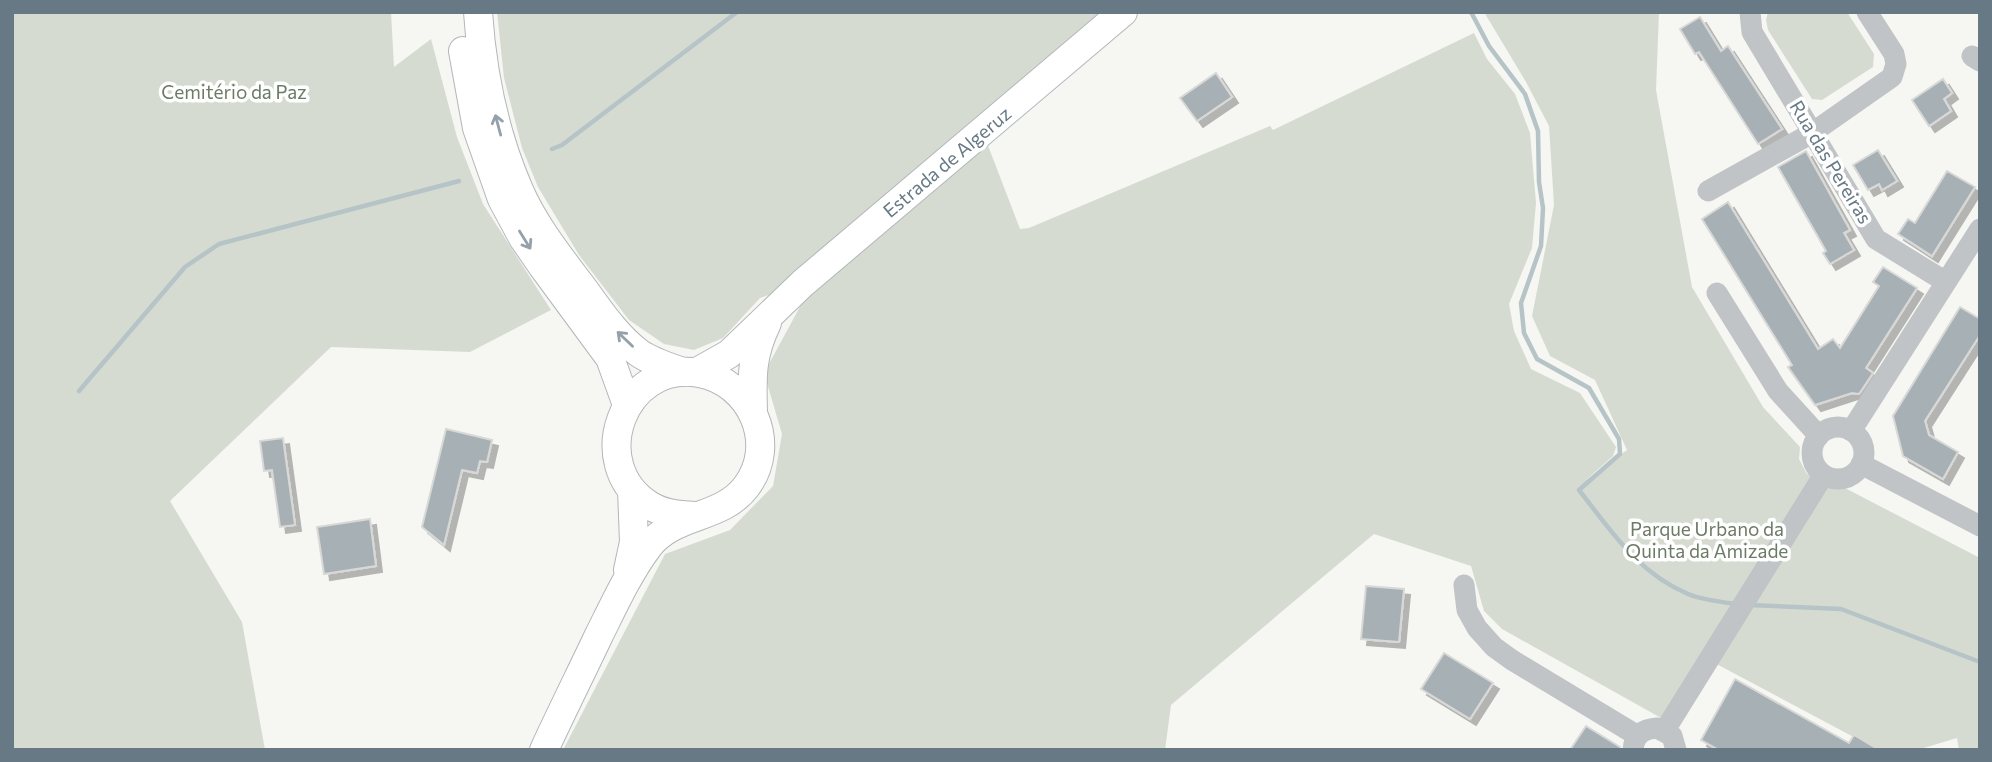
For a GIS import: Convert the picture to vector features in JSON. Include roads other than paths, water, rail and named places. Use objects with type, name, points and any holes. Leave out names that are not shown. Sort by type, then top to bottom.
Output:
[{"type":"main road","points":[[461,12],[462,44],[472,104],[502,200],[542,267],[610,358],[627,405]]},
{"type":"main road","points":[[478,12],[482,52],[495,115],[519,191],[543,232],[611,327],[639,354],[661,364],[690,372]]},
{"type":"main road","name":"Estrada de Algeruz","points":[[695,516],[672,514],[650,506],[632,490],[620,471],[616,448],[618,426],[627,405],[642,388],[662,377],[690,372],[729,354],[803,283],[1124,12]]},
{"type":"main road","name":"Estrada de Algeruz","points":[[544,750],[625,582],[656,538],[666,529],[732,502],[751,479],[760,451],[759,431],[753,412],[754,355],[772,313]]},
{"type":"main road","name":"Estrada de Algeruz","points":[[690,372],[715,377],[730,385],[743,397],[753,412]]},
{"type":"main road","name":"Estrada de Algeruz","points":[[625,582],[634,542],[632,490]]},
{"type":"street","name":"Rua das Pereiras","points":[[1750,12],[1752,32],[1876,239],[1946,282]]},
{"type":"street","points":[[1709,191],[1812,133],[1892,77],[1896,64],[1894,54],[1867,12]]},
{"type":"street","points":[[1852,431],[1980,229]]},
{"type":"street","points":[[1717,293],[1778,391],[1819,436]]},
{"type":"street","points":[[1832,428],[1852,431],[1863,447],[1861,464],[1853,475],[1843,479],[1833,480],[1823,476],[1812,459],[1812,449],[1819,436],[1832,428]]},
{"type":"street","points":[[1861,464],[1980,526]]},
{"type":"street","points":[[1665,730],[1823,476]]},
{"type":"street","points":[[1464,585],[1467,610],[1494,646],[1635,743],[1648,728],[1657,727],[1672,736],[1676,750]]},
{"type":"waterway","points":[[552,149],[562,145],[737,12]]},
{"type":"waterway","points":[[1471,12],[1489,46],[1525,94],[1538,131],[1539,182],[1543,208],[1541,246],[1521,303],[1524,333],[1537,359],[1589,388],[1619,439],[1620,454],[1579,490],[1627,550],[1655,575],[1693,596],[1737,604]]},
{"type":"waterway","points":[[79,391],[185,267],[219,244],[459,181]]},
{"type":"waterway","points":[[1749,605],[1841,609],[1980,662]]},
{"type":"park label","name":"Cemitério da Paz","points":[[234,92]]},
{"type":"park label","name":"Parque Urbano da Quinta da Amizade","points":[[1707,540]]}]
